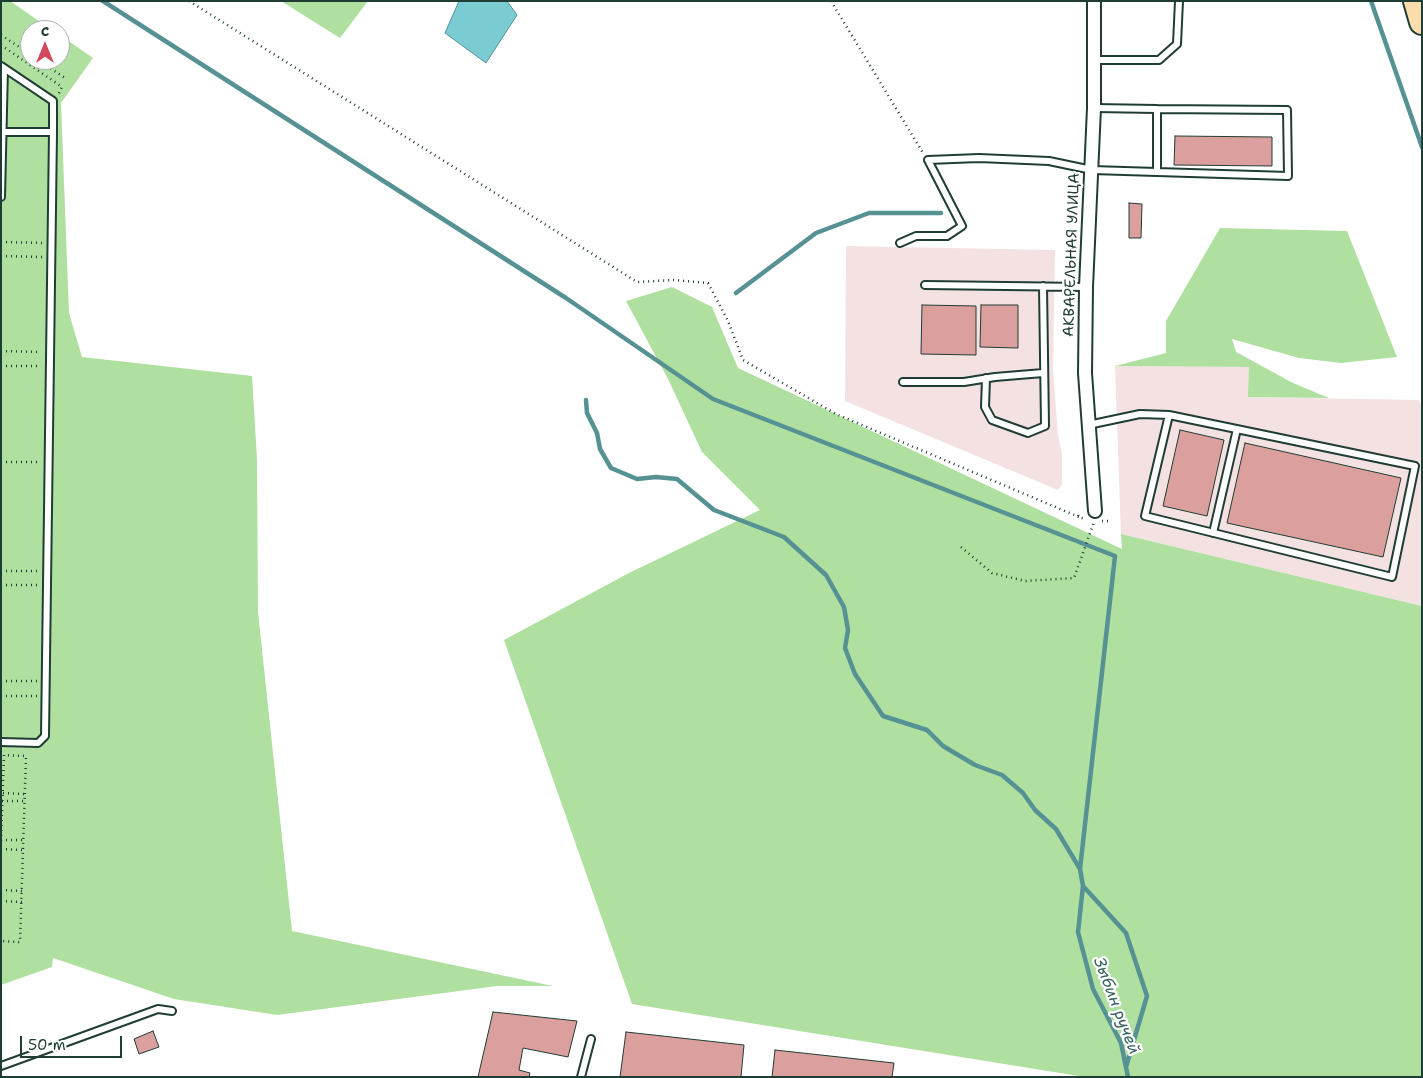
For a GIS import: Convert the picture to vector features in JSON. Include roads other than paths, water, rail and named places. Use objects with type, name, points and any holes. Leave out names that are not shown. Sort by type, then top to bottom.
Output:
[{"type":"highway","points":[[1416,1],[1422,22]]},
{"type":"street","name":"АКВАРЕЛЬНАЯ УЛИЦА","points":[[1094,1],[1094,108],[1086,287],[1085,373],[1095,510]]},
{"type":"lane","points":[[1095,60],[1159,60],[1177,44],[1179,1]]},
{"type":"lane","points":[[1,197],[3,67]]},
{"type":"lane","points":[[1,742],[38,743],[45,736],[49,366],[54,132],[53,101],[3,67]]},
{"type":"lane","points":[[900,243],[916,236],[947,236],[962,226],[928,160],[979,158],[1049,161],[1092,170],[1288,176],[1287,110],[1094,108]]},
{"type":"lane","points":[[1157,109],[1157,172]]},
{"type":"lane","points":[[2,132],[54,132]]},
{"type":"lane","points":[[926,285],[1086,287]]},
{"type":"lane","points":[[986,378],[985,407],[992,420],[1028,433],[1045,426],[1043,286]]},
{"type":"lane","points":[[903,382],[964,382],[1043,373]]},
{"type":"lane","points":[[1088,425],[1140,414],[1169,415],[1415,466],[1392,577],[1146,516],[1169,415]]},
{"type":"lane","points":[[1213,533],[1237,429]]},
{"type":"lane","points":[[1,1066],[158,1009],[172,1011]]},
{"type":"lane","points":[[581,1077],[591,1039]]},
{"type":"water","points":[[459,1],[507,1],[517,15],[486,63],[445,33]]},
{"type":"waterway","points":[[103,1],[566,298],[713,399],[1115,556],[1080,869]]},
{"type":"waterway","points":[[1371,1],[1422,147]]},
{"type":"waterway","points":[[736,293],[816,233],[869,213],[941,213]]},
{"type":"waterway","name":"Зыбин ручей","points":[[586,400],[587,413],[597,433],[600,449],[611,468],[637,479],[656,477],[677,479],[714,510],[784,537],[826,575],[844,607],[848,630],[845,648],[855,674],[883,716],[927,730],[943,746],[975,765],[1002,775],[1023,793],[1035,810],[1056,829],[1080,869],[1083,886],[1078,932],[1093,989],[1121,1043],[1128,1077]]},
{"type":"waterway","points":[[1083,886],[1126,933],[1147,996],[1126,1067]]}]
